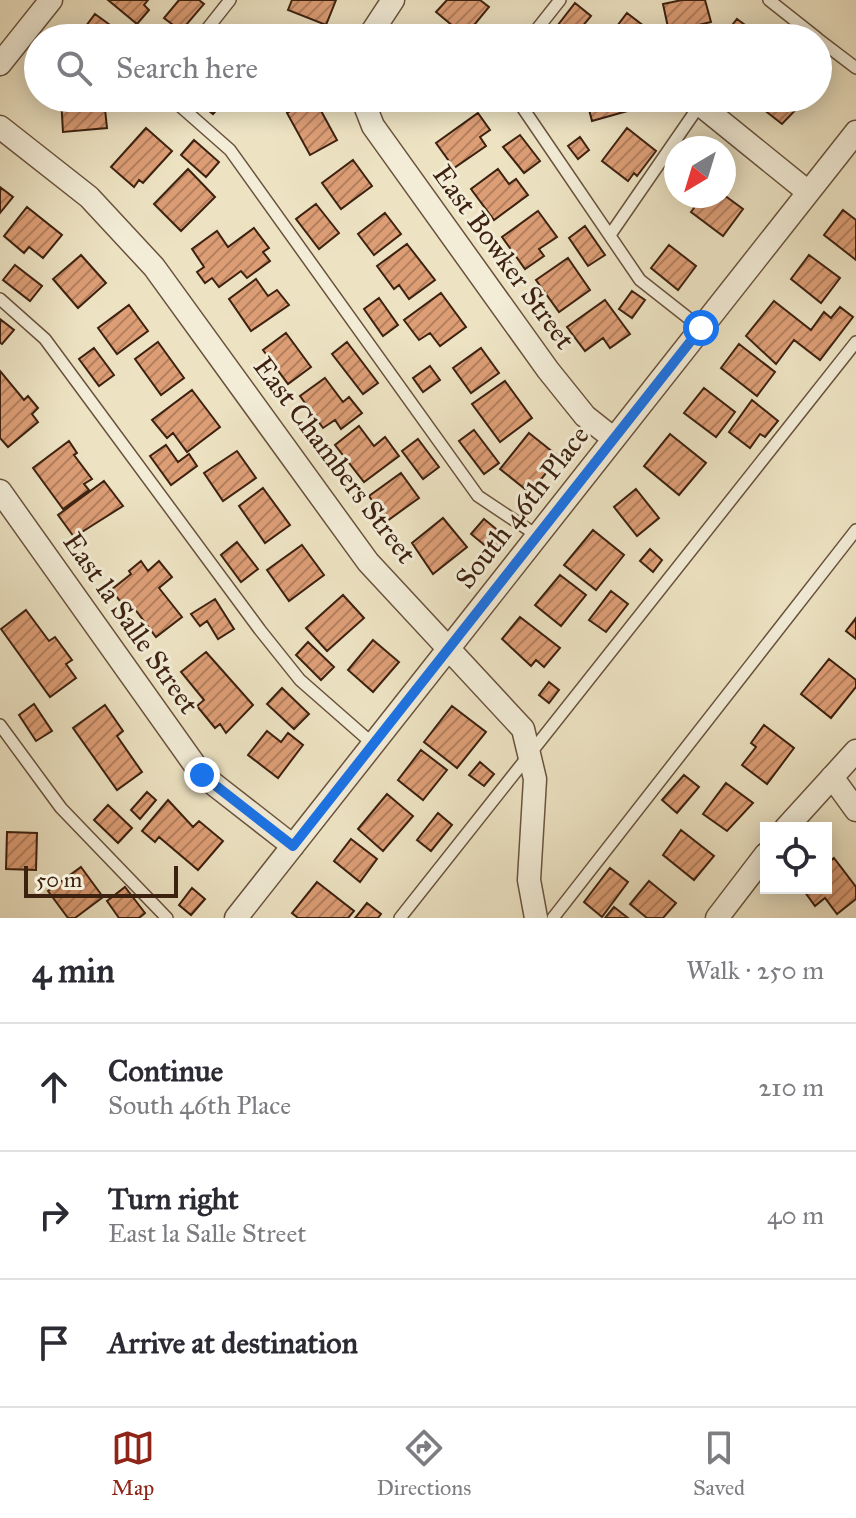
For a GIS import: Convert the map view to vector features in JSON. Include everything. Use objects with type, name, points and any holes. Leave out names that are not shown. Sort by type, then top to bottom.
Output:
[{"type":"street","points":[[32,24],[51,0]]},
{"type":"street","points":[[377,24],[393,0]]},
{"type":"street","points":[[0,64],[24,34]]},
{"type":"street","name":"East Bowker Street","points":[[368,112],[373,126],[548,370],[585,416],[614,439]]},
{"type":"street","points":[[708,112],[808,192]]},
{"type":"street","name":"East Chambers Street","points":[[0,127],[89,197],[154,267],[368,562],[523,729],[535,779],[529,880],[536,918]]},
{"type":"street","name":"South 46th Place","points":[[236,918],[856,132]]},
{"type":"street","name":"East la Salle Street","points":[[0,491],[202,775],[293,846]]},
{"type":"street","points":[[791,822],[856,751]]},
{"type":"street","points":[[832,777],[856,810]]},
{"type":"street","points":[[725,915],[760,863]]},
{"type":"lane","points":[[211,24],[230,0]]},
{"type":"lane","points":[[541,24],[560,0]]},
{"type":"lane","points":[[769,0],[800,24]]},
{"type":"lane","points":[[832,49],[856,68]]},
{"type":"lane","points":[[187,112],[230,150],[478,496],[538,536]]},
{"type":"lane","points":[[526,112],[640,280],[701,328]]},
{"type":"lane","points":[[610,235],[690,112]]},
{"type":"lane","points":[[0,299],[45,339],[300,680],[373,744]]},
{"type":"lane","points":[[400,918],[856,342]]},
{"type":"lane","points":[[553,918],[856,530]]},
{"type":"lane","points":[[0,725],[61,808],[167,918]]},
{"type":"lane","points":[[0,753],[12,744]]},
{"type":"building","points":[[108,0],[148,0],[144,5],[149,10],[137,24]]},
{"type":"building","points":[[179,0],[199,0],[204,4],[187,24],[172,24],[164,18]]},
{"type":"building","points":[[292,0],[336,0],[326,24],[288,10]]},
{"type":"building","points":[[447,0],[480,0],[489,7],[475,24],[450,24],[436,12]]},
{"type":"building","points":[[705,0],[711,22],[667,24],[663,4]]},
{"type":"building","points":[[575,3],[591,16],[584,24],[559,24]]},
{"type":"building","points":[[627,13],[641,24],[619,24]]},
{"type":"building","points":[[95,14],[109,24],[88,24]]},
{"type":"building","points":[[62,112],[105,112],[107,128],[63,132]]},
{"type":"building","points":[[322,112],[337,140],[310,155],[287,113]]},
{"type":"building","points":[[590,112],[624,112],[592,121]]},
{"type":"building","points":[[767,112],[794,112],[782,124]]},
{"type":"building","points":[[478,113],[490,130],[480,137],[486,146],[454,168],[436,143]]},
{"type":"building","points":[[146,128],[172,151],[143,183],[139,180],[134,187],[111,167]]},
{"type":"building","points":[[627,128],[656,151],[637,176],[634,173],[628,181],[602,161]]},
{"type":"building","points":[[520,135],[540,161],[524,173],[503,147]]},
{"type":"building","points":[[580,137],[589,150],[578,159],[568,146]]},
{"type":"building","points":[[194,140],[219,162],[206,177],[181,155]]},
{"type":"building","points":[[353,160],[372,186],[341,209],[322,183]]},
{"type":"building","points":[[188,169],[215,197],[181,231],[154,204]]},
{"type":"building","points":[[498,169],[509,184],[516,179],[528,195],[494,220],[471,189]]},
{"type":"building","points":[[0,187],[13,197],[0,213]]},
{"type":"building","points":[[316,204],[339,233],[319,249],[296,219]]},
{"type":"building","points":[[736,204],[743,209],[723,236],[691,212],[694,208],[736,208]]},
{"type":"building","points":[[27,207],[62,235],[43,258],[29,247],[24,253],[4,236]]},
{"type":"building","points":[[843,210],[856,220],[856,260],[824,235]]},
{"type":"building","points":[[538,211],[557,237],[539,249],[544,256],[525,269],[502,237]]},
{"type":"building","points":[[385,213],[401,234],[374,255],[358,234]]},
{"type":"building","points":[[585,226],[605,255],[588,266],[569,238]]},
{"type":"building","points":[[254,228],[269,248],[263,252],[270,261],[247,278],[241,271],[219,287],[212,278],[205,283],[197,272],[204,267],[192,249],[217,231],[228,247]]},
{"type":"building","points":[[407,244],[435,280],[409,299],[399,285],[394,289],[377,266]]},
{"type":"building","points":[[669,245],[696,266],[678,290],[651,268]]},
{"type":"building","points":[[81,255],[106,283],[78,308],[53,279]]},
{"type":"building","points":[[809,255],[840,278],[821,303],[791,279]]},
{"type":"building","points":[[568,258],[590,290],[559,312],[536,280]]},
{"type":"building","points":[[15,265],[42,286],[30,301],[3,280]]},
{"type":"building","points":[[256,279],[268,296],[277,290],[289,305],[251,331],[229,299]]},
{"type":"building","points":[[632,291],[645,300],[632,318],[619,309]]},
{"type":"building","points":[[441,293],[466,327],[440,346],[430,333],[419,340],[404,320]]},
{"type":"building","points":[[379,298],[398,325],[383,336],[364,309]]},
{"type":"building","points":[[605,300],[630,334],[610,348],[603,338],[585,351],[567,327]]},
{"type":"building","points":[[774,301],[811,330],[824,312],[831,318],[840,307],[853,317],[820,360],[794,340],[776,364],[746,336]]},
{"type":"building","points":[[129,305],[148,331],[117,354],[98,328]]},
{"type":"building","points":[[0,319],[14,330],[2,344],[0,343]]},
{"type":"building","points":[[286,333],[311,367],[288,384],[263,350]]},
{"type":"building","points":[[158,342],[184,378],[161,395],[135,359]]},
{"type":"building","points":[[347,342],[378,383],[363,394],[332,354]]},
{"type":"building","points":[[739,344],[775,372],[757,396],[721,368]]},
{"type":"building","points":[[94,348],[114,375],[99,386],[79,359]]},
{"type":"building","points":[[481,348],[499,373],[471,393],[453,368]]},
{"type":"building","points":[[430,366],[440,380],[423,392],[413,378]]},
{"type":"building","points":[[0,371],[24,400],[28,396],[38,408],[32,414],[38,422],[8,447],[0,438]]},
{"type":"building","points":[[325,378],[343,402],[349,397],[362,413],[341,429],[335,420],[323,428],[300,396]]},
{"type":"building","points":[[505,381],[532,418],[500,442],[472,404]]},
{"type":"building","points":[[704,388],[735,412],[716,437],[684,413]]},
{"type":"building","points":[[192,390],[220,427],[187,452],[173,433],[167,438],[152,420]]},
{"type":"building","points":[[752,400],[778,421],[765,437],[760,434],[750,448],[729,432]]},
{"type":"building","points":[[359,426],[374,446],[385,437],[399,456],[364,482],[335,445]]},
{"type":"building","points":[[474,430],[499,463],[484,474],[459,441]]},
{"type":"building","points":[[529,433],[559,457],[530,493],[500,469]]},
{"type":"building","points":[[670,434],[706,463],[679,495],[644,466]]},
{"type":"building","points":[[418,439],[439,467],[423,479],[402,451]]},
{"type":"building","points":[[69,441],[77,453],[74,455],[92,479],[84,484],[89,490],[63,509],[33,468]]},
{"type":"building","points":[[166,445],[178,462],[189,454],[197,466],[171,485],[150,456]]},
{"type":"building","points":[[237,451],[256,478],[223,501],[204,473]]},
{"type":"building","points":[[401,473],[419,498],[387,521],[369,496]]},
{"type":"building","points":[[104,481],[123,506],[74,537],[58,515]]},
{"type":"building","points":[[263,488],[290,525],[265,543],[239,506]]},
{"type":"building","points":[[636,489],[659,518],[637,536],[614,507]]},
{"type":"building","points":[[443,518],[467,547],[433,574],[412,543]]},
{"type":"building","points":[[484,519],[506,537],[493,552],[471,534]]},
{"type":"building","points":[[593,530],[624,555],[596,590],[564,565]]},
{"type":"building","points":[[237,542],[258,569],[241,582],[221,555]]},
{"type":"building","points":[[302,545],[324,575],[289,601],[267,570]]},
{"type":"building","points":[[650,549],[662,560],[653,572],[640,561]]},
{"type":"building","points":[[141,561],[148,571],[159,561],[172,577],[159,588],[182,617],[156,637],[134,608],[129,612],[111,590]]},
{"type":"building","points":[[560,575],[586,595],[561,626],[535,605]]},
{"type":"building","points":[[611,591],[628,604],[606,632],[589,620]]},
{"type":"building","points":[[343,595],[364,618],[327,651],[306,628]]},
{"type":"building","points":[[215,599],[234,629],[218,639],[207,621],[200,626],[191,614]]},
{"type":"building","points":[[26,610],[49,641],[55,637],[72,660],[66,664],[76,678],[50,697],[1,629]]},
{"type":"building","points":[[520,617],[560,648],[544,667],[536,660],[531,666],[502,639]]},
{"type":"building","points":[[856,618],[856,639],[846,631]]},
{"type":"building","points":[[373,640],[399,662],[373,692],[348,670]]},
{"type":"building","points":[[308,642],[334,667],[321,680],[296,655]]},
{"type":"building","points":[[206,652],[253,705],[226,733],[220,724],[215,728],[197,706],[204,700],[181,672]]},
{"type":"building","points":[[829,659],[856,680],[856,687],[831,718],[801,694]]},
{"type":"building","points":[[549,682],[559,690],[549,703],[539,695]]},
{"type":"building","points":[[282,688],[309,714],[294,729],[267,704]]},
{"type":"building","points":[[34,704],[52,731],[36,741],[19,715]]},
{"type":"building","points":[[105,705],[123,731],[117,736],[142,772],[117,790],[73,728]]},
{"type":"building","points":[[452,706],[486,732],[457,768],[424,742]]},
{"type":"building","points":[[764,725],[794,748],[767,784],[742,765],[756,747],[751,743]]},
{"type":"building","points":[[267,731],[281,742],[288,733],[303,745],[278,778],[248,755]]},
{"type":"building","points":[[421,750],[447,770],[423,800],[398,780]]},
{"type":"building","points":[[480,762],[494,774],[484,786],[469,775]]},
{"type":"building","points":[[684,775],[699,787],[677,813],[662,800]]},
{"type":"building","points":[[726,783],[753,803],[727,831],[703,814]]},
{"type":"building","points":[[147,792],[156,800],[140,819],[131,810]]},
{"type":"building","points":[[387,794],[413,816],[383,851],[358,829]]},
{"type":"building","points":[[168,800],[193,827],[199,821],[223,841],[198,870],[159,837],[155,842],[142,831]]},
{"type":"building","points":[[108,805],[132,828],[118,843],[94,820]]},
{"type":"building","points":[[438,813],[452,825],[431,851],[417,840]]},
{"type":"building","points":[[681,830],[714,856],[694,880],[663,855]]},
{"type":"building","points":[[7,832],[37,833],[36,870],[6,869]]},
{"type":"building","points":[[351,839],[377,859],[360,882],[334,861]]},
{"type":"building","points":[[834,858],[856,887],[856,899],[837,914],[825,898],[815,906],[806,894],[832,894]]},
{"type":"building","points":[[81,867],[103,897],[75,918],[68,918],[48,891]]},
{"type":"building","points":[[610,868],[628,882],[602,917],[584,902]]},
{"type":"building","points":[[649,881],[676,903],[663,918],[647,918],[630,904]]},
{"type":"building","points":[[317,882],[354,911],[348,918],[298,918],[292,913]]},
{"type":"building","points":[[125,887],[145,913],[139,918],[119,918],[107,901]]},
{"type":"building","points":[[192,888],[205,899],[191,915],[179,905]]},
{"type":"building","points":[[367,903],[381,914],[378,918],[355,918]]},
{"type":"building","points":[[614,907],[628,918],[605,918]]},
{"type":"route","points":[[202,775],[293,846],[701,328]]}]
